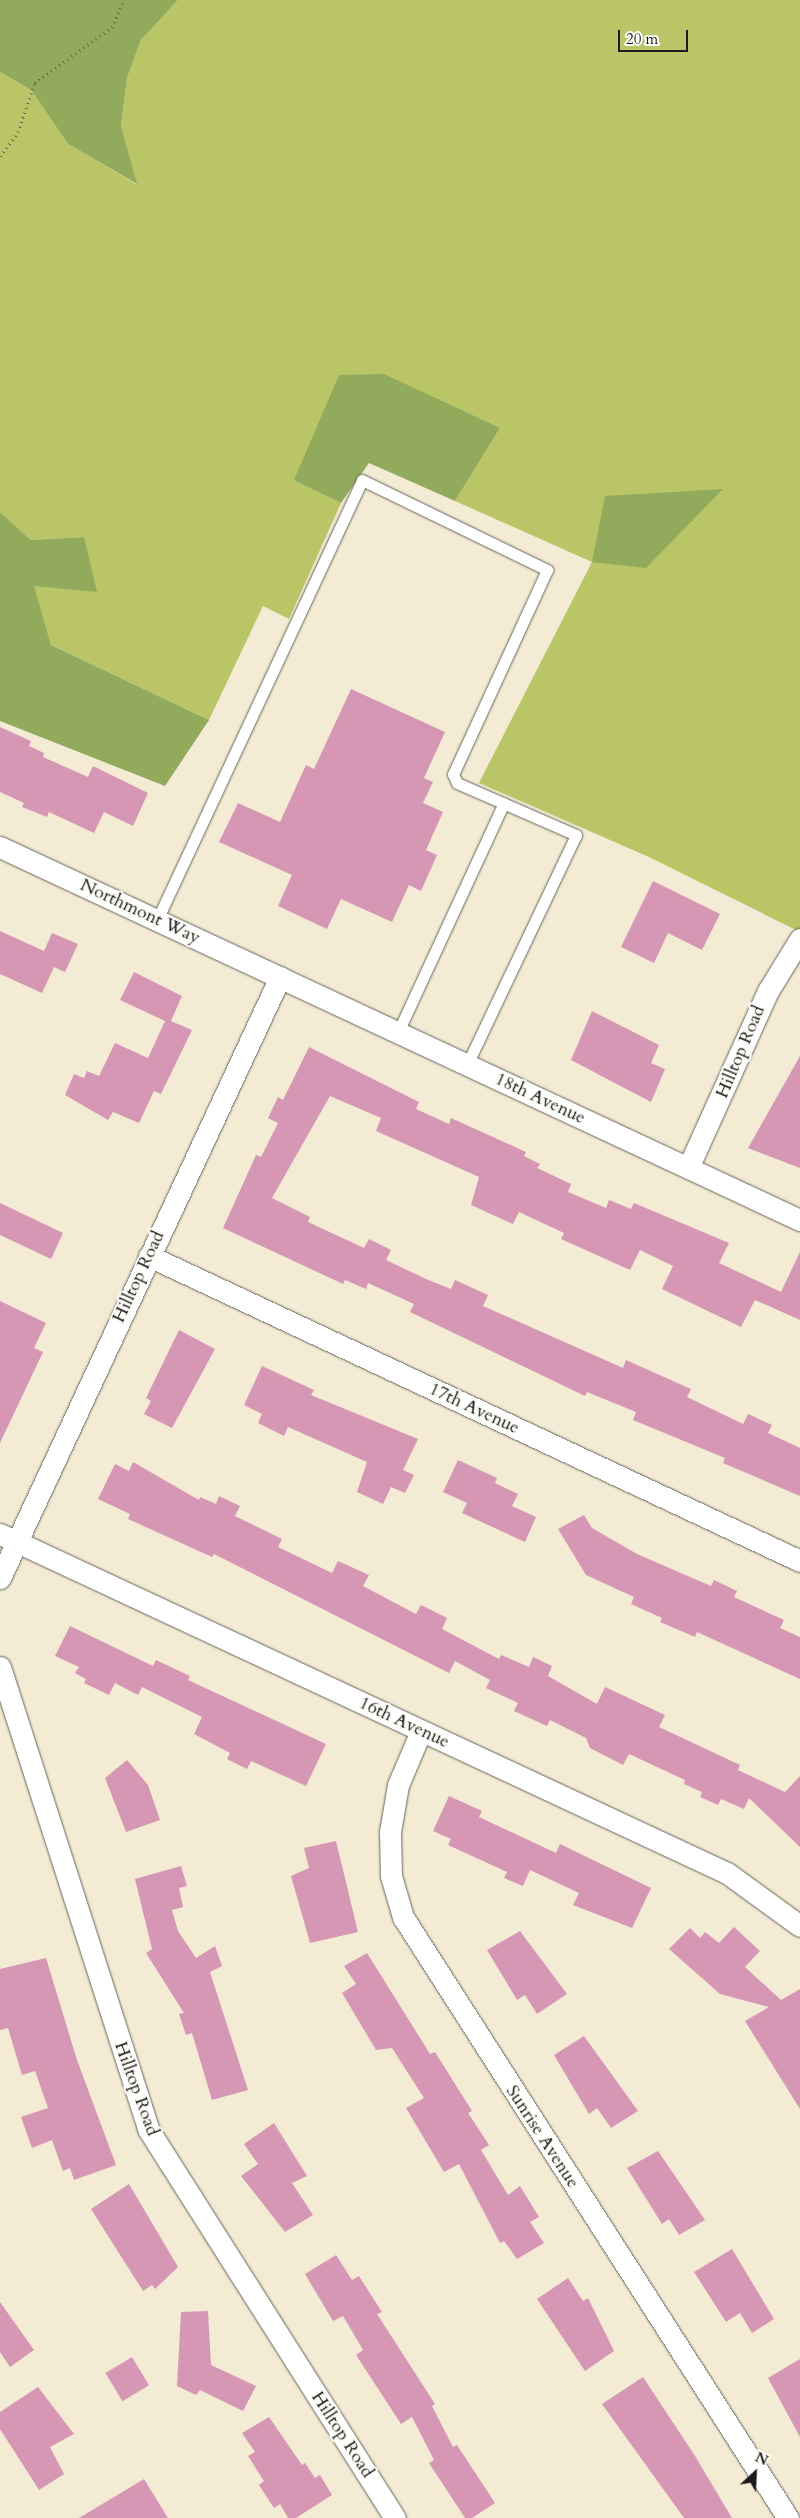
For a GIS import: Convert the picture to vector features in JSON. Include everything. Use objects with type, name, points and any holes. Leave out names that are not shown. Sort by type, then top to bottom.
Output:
[{"type":"street","name":"Northmont Way","points":[[0,847],[280,977]]},
{"type":"street","name":"Hilltop Road","points":[[688,1168],[768,991],[800,939]]},
{"type":"street","name":"18th Avenue","points":[[280,977],[800,1220]]},
{"type":"street","name":"Hilltop Road","points":[[0,1578],[8,1538],[149,1256],[280,977]]},
{"type":"street","name":"17th Avenue","points":[[149,1256],[800,1561]]},
{"type":"street","name":"16th Avenue","points":[[8,1538],[727,1873],[800,1926]]},
{"type":"street","name":"Hilltop Road","points":[[0,1667],[148,2129],[396,2518]]},
{"type":"street","name":"Sunrise Avenue","points":[[421,1731],[398,1785],[390,1832],[392,1876],[403,1917],[788,2518]]},
{"type":"lane","points":[[157,920],[362,480],[547,570],[453,774],[457,782],[576,835],[467,1065]]},
{"type":"lane","points":[[398,1032],[504,803]]},
{"type":"path","points":[[0,156],[18,132],[35,83],[112,27],[124,0]]},
{"type":"green space","points":[[0,0],[178,0],[141,40],[127,78],[121,126],[137,184],[68,144],[31,90],[0,72]]},
{"type":"green space","points":[[178,0],[800,0],[800,932],[649,857],[479,783],[592,562],[455,501],[500,428],[294,479],[341,503],[289,619],[263,606],[209,720],[51,645],[33,586],[84,537],[31,540],[0,512],[0,72],[31,90],[68,144],[136,184],[121,126],[127,78],[141,40]]},
{"type":"green space","points":[[384,374],[500,428],[455,501],[369,463],[341,503],[294,480],[339,375]]},
{"type":"green space","points":[[723,489],[646,568],[592,562],[605,496]]},
{"type":"green space","points":[[0,512],[31,540],[84,537],[97,592],[34,586],[51,645],[209,720],[165,786],[0,721]]},
{"type":"building","points":[[351,689],[445,732],[424,778],[433,782],[423,803],[443,812],[426,850],[437,855],[421,891],[409,885],[392,922],[341,899],[327,929],[278,906],[292,875],[219,842],[238,803],[280,822],[306,765],[314,769]]},
{"type":"building","points":[[0,727],[31,741],[29,746],[44,753],[43,757],[88,777],[93,766],[148,793],[133,826],[104,812],[94,833],[49,812],[47,817],[22,807],[24,803],[0,792]]},
{"type":"building","points":[[653,881],[720,914],[702,950],[668,933],[654,963],[621,947]]},
{"type":"building","points":[[0,931],[44,951],[52,933],[78,944],[65,972],[54,967],[42,993],[0,974]]},
{"type":"building","points":[[134,972],[182,996],[171,1021],[192,1030],[161,1094],[154,1091],[139,1123],[113,1112],[108,1120],[65,1095],[74,1074],[84,1078],[87,1071],[99,1076],[115,1043],[148,1058],[165,1021],[120,1000]]},
{"type":"building","points":[[592,1011],[659,1045],[651,1063],[665,1069],[651,1102],[571,1060]]},
{"type":"building","points":[[309,1047],[419,1102],[416,1109],[449,1124],[451,1118],[526,1152],[524,1156],[540,1164],[537,1168],[571,1184],[568,1192],[606,1208],[609,1200],[631,1209],[634,1203],[729,1243],[719,1263],[781,1292],[800,1252],[800,1320],[755,1300],[741,1327],[662,1289],[673,1266],[640,1250],[630,1270],[561,1239],[564,1233],[519,1212],[513,1224],[471,1205],[479,1177],[376,1131],[381,1118],[330,1096],[272,1198],[310,1217],[308,1222],[364,1248],[369,1239],[391,1250],[386,1260],[426,1279],[451,1289],[455,1280],[488,1295],[483,1306],[623,1368],[626,1360],[691,1389],[687,1397],[743,1424],[748,1414],[772,1425],[768,1433],[800,1448],[800,1496],[723,1463],[725,1458],[633,1420],[636,1412],[587,1392],[585,1396],[410,1312],[414,1304],[368,1283],[366,1289],[345,1280],[343,1284],[223,1228],[256,1155],[261,1157],[278,1123],[268,1118],[278,1097],[283,1100]]},
{"type":"building","points":[[800,1056],[800,1168],[748,1148]]},
{"type":"building","points":[[0,1203],[63,1233],[51,1259],[0,1235]]},
{"type":"building","points":[[0,1301],[46,1323],[34,1348],[43,1352],[0,1443]]},
{"type":"building","points":[[179,1330],[215,1349],[172,1428],[144,1414],[151,1401],[146,1398]]},
{"type":"building","points":[[262,1366],[314,1390],[311,1395],[418,1439],[403,1470],[414,1475],[405,1493],[391,1487],[383,1504],[357,1492],[367,1462],[288,1427],[284,1436],[258,1423],[262,1414],[244,1405]]},
{"type":"building","points":[[458,1460],[497,1478],[495,1483],[518,1494],[512,1506],[536,1517],[525,1542],[462,1513],[467,1503],[443,1492]]},
{"type":"building","points":[[133,1462],[199,1500],[200,1497],[216,1504],[219,1496],[240,1506],[235,1516],[282,1539],[278,1547],[332,1573],[338,1561],[369,1575],[363,1586],[416,1614],[421,1605],[447,1618],[442,1629],[499,1659],[501,1655],[529,1667],[533,1657],[552,1666],[548,1676],[597,1704],[605,1687],[665,1715],[659,1727],[740,1765],[738,1770],[785,1792],[800,1776],[800,1847],[749,1798],[744,1809],[721,1799],[718,1805],[700,1797],[702,1792],[684,1784],[685,1780],[629,1754],[623,1765],[590,1748],[586,1738],[550,1720],[547,1726],[514,1711],[518,1703],[486,1688],[490,1680],[455,1661],[449,1673],[214,1554],[212,1557],[128,1519],[130,1514],[98,1499],[115,1464],[129,1471]]},
{"type":"building","points":[[584,1515],[592,1528],[637,1554],[711,1586],[714,1580],[737,1591],[734,1597],[784,1620],[780,1628],[800,1637],[800,1679],[697,1632],[695,1637],[660,1622],[662,1618],[631,1604],[634,1597],[586,1575],[558,1529]]},
{"type":"building","points":[[70,1626],[153,1666],[156,1660],[190,1676],[188,1680],[326,1744],[306,1786],[251,1761],[247,1769],[227,1759],[230,1753],[194,1734],[202,1717],[142,1687],[138,1695],[115,1683],[109,1695],[84,1683],[86,1679],[75,1673],[79,1667],[55,1656]]},
{"type":"building","points":[[127,1760],[148,1785],[160,1820],[126,1832],[105,1778]]},
{"type":"building","points":[[449,1796],[482,1811],[479,1817],[556,1853],[560,1844],[651,1888],[632,1928],[573,1905],[579,1893],[530,1870],[523,1886],[504,1878],[507,1872],[448,1845],[451,1839],[433,1831]]},
{"type":"building","points":[[336,1841],[358,1932],[310,1943],[291,1876],[309,1868],[304,1848]]},
{"type":"building","points":[[181,1866],[187,1886],[179,1888],[183,1907],[172,1910],[178,1931],[196,1958],[215,1946],[222,1966],[210,1972],[248,2090],[212,2100],[192,2033],[186,2035],[179,2014],[184,2013],[146,1953],[152,1949],[135,1879]]},
{"type":"building","points":[[734,1927],[760,1951],[745,1967],[781,2000],[800,1989],[800,2109],[745,2021],[769,2007],[720,1994],[669,1949],[690,1928],[700,1938],[705,1932],[719,1943]]},
{"type":"building","points":[[520,1931],[567,1994],[537,2014],[525,1995],[517,2000],[487,1950]]},
{"type":"building","points":[[367,1953],[430,2054],[435,2052],[472,2111],[468,2113],[489,2145],[481,2150],[508,2195],[520,2186],[539,2217],[530,2222],[544,2243],[517,2259],[504,2241],[500,2243],[459,2164],[444,2172],[406,2108],[424,2098],[392,2048],[376,2050],[342,1993],[356,1984],[344,1966]]},
{"type":"building","points":[[46,1958],[77,2060],[116,2165],[74,2180],[70,2168],[63,2171],[52,2140],[32,2148],[21,2117],[48,2108],[35,2071],[22,2075],[8,2028],[0,2030],[0,1969]]},
{"type":"building","points":[[584,2036],[638,2111],[611,2128],[597,2108],[589,2114],[554,2055]]},
{"type":"building","points":[[274,2123],[307,2176],[292,2183],[313,2215],[285,2232],[241,2176],[258,2164],[244,2144]]},
{"type":"building","points":[[658,2151],[705,2220],[679,2235],[669,2219],[662,2224],[627,2168]]},
{"type":"building","points":[[129,2184],[178,2267],[155,2289],[152,2285],[143,2291],[91,2209]]},
{"type":"building","points":[[732,2249],[774,2319],[752,2333],[740,2313],[726,2322],[694,2272]]},
{"type":"building","points":[[336,2255],[352,2280],[359,2276],[382,2312],[377,2314],[435,2404],[432,2406],[453,2447],[457,2445],[495,2503],[472,2518],[465,2518],[429,2463],[434,2460],[412,2417],[401,2424],[356,2355],[363,2350],[343,2316],[333,2321],[305,2274]]},
{"type":"building","points":[[568,2278],[583,2301],[588,2298],[614,2351],[585,2371],[537,2299]]},
{"type":"building","points":[[0,2302],[34,2350],[10,2367],[0,2352]]},
{"type":"building","points":[[208,2311],[211,2365],[256,2386],[243,2411],[200,2390],[196,2395],[177,2386],[181,2312]]},
{"type":"building","points":[[132,2357],[149,2385],[122,2401],[105,2373]]},
{"type":"building","points":[[800,2359],[800,2437],[768,2378]]},
{"type":"building","points":[[643,2377],[695,2456],[732,2518],[684,2518],[602,2404]]},
{"type":"building","points":[[38,2387],[74,2434],[50,2447],[64,2474],[39,2490],[0,2429],[0,2412]]},
{"type":"building","points":[[269,2417],[302,2465],[305,2463],[315,2478],[320,2475],[332,2495],[296,2518],[288,2518],[280,2504],[274,2508],[259,2485],[264,2481],[248,2456],[255,2452],[242,2433]]},
{"type":"building","points":[[144,2479],[168,2518],[79,2518]]}]
